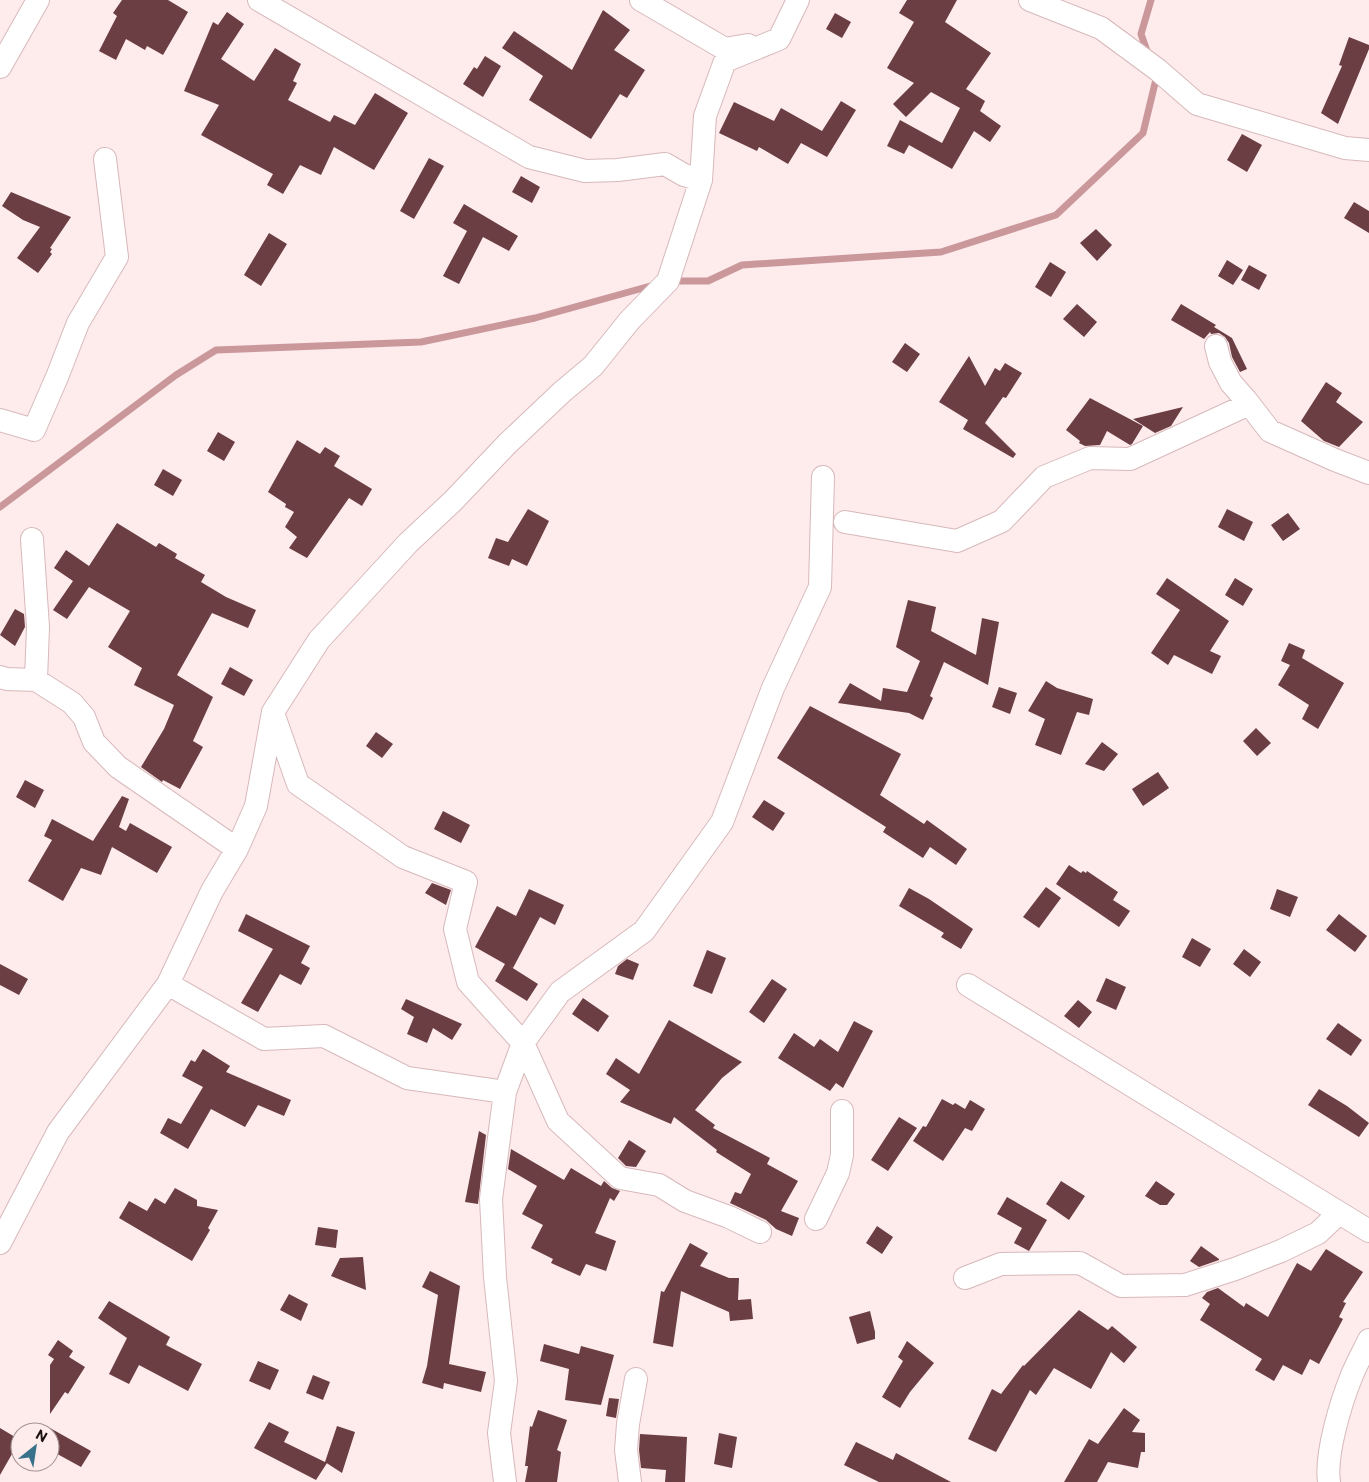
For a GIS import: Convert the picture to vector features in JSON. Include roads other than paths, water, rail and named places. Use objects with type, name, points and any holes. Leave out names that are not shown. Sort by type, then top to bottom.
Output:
[{"type":"street","points":[[0,67],[38,0]]},
{"type":"street","points":[[258,0],[529,157],[585,171],[618,170],[665,164],[684,175],[701,180]]},
{"type":"street","points":[[641,0],[725,49],[779,39]]},
{"type":"street","points":[[0,1243],[58,1132],[168,984],[212,891],[237,849],[256,806],[272,712],[319,640],[346,610],[408,543],[453,501],[507,444],[562,392],[593,366],[630,320],[668,281],[701,180],[705,116],[725,61],[779,39],[798,0]]},
{"type":"street","points":[[1030,0],[1101,28],[1158,70],[1197,104],[1345,148],[1369,150]]},
{"type":"street","points":[[0,420],[34,430],[78,323],[117,257],[105,159]]},
{"type":"street","points":[[1216,346],[1220,362],[1231,383],[1270,431],[1369,473]]},
{"type":"street","points":[[844,522],[957,541],[1002,521],[1044,477],[1090,458],[1130,459],[1249,404]]},
{"type":"street","points":[[505,1482],[499,1433],[506,1381],[495,1277],[491,1199],[505,1092],[523,1043],[560,992],[644,930],[722,822],[773,688],[820,587],[823,477]]},
{"type":"street","points":[[32,539],[38,627],[36,680]]},
{"type":"street","points":[[0,677],[36,680],[72,703],[84,717],[94,742],[118,767],[237,849]]},
{"type":"street","points":[[272,712],[298,784],[402,857],[466,882],[455,929],[468,982],[523,1043],[558,1121],[620,1178],[659,1184],[685,1201],[729,1217],[760,1232]]},
{"type":"street","points":[[168,984],[264,1039],[324,1036],[406,1078],[505,1092]]},
{"type":"street","points":[[968,985],[1369,1231]]},
{"type":"street","points":[[816,1219],[838,1173],[842,1156],[842,1111]]},
{"type":"street","points":[[965,1278],[1001,1264],[1080,1263],[1121,1286],[1185,1285],[1281,1251],[1318,1233],[1339,1212]]},
{"type":"street","points":[[1329,1482],[1328,1475],[1332,1442],[1342,1404],[1352,1375],[1369,1340]]},
{"type":"street","points":[[630,1482],[626,1450],[628,1424],[636,1379]]},
{"type":"waterway","points":[[1148,54],[1141,34],[1151,0]]},
{"type":"waterway","points":[[672,281],[708,281],[742,265],[941,252],[1056,215],[1143,133],[1157,75]]},
{"type":"waterway","points":[[0,507],[176,375],[216,350],[421,342],[535,318],[654,285]]}]
